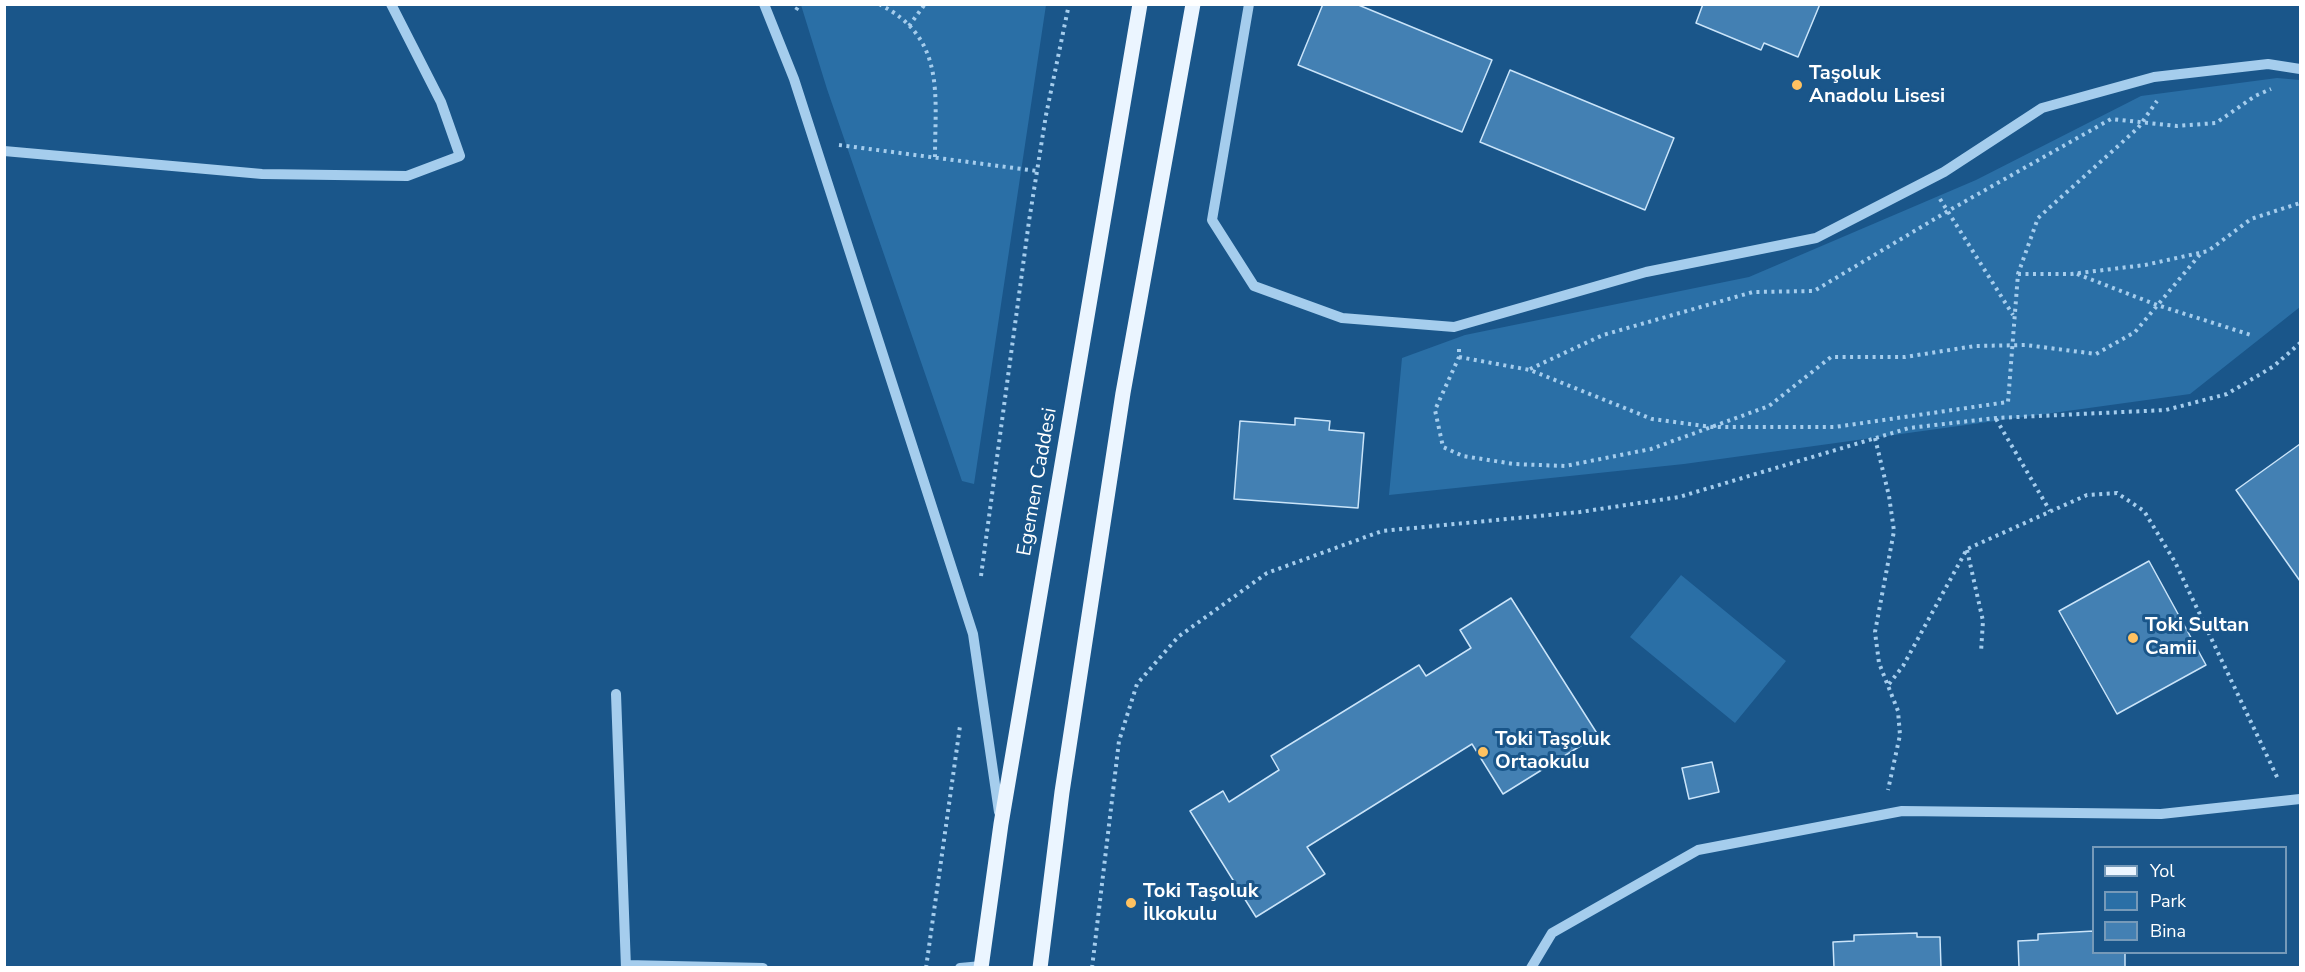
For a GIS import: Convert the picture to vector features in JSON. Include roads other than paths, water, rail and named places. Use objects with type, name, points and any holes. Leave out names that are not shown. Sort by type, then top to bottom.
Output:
[{"type":"main road","name":"Egemen Caddesi","points":[[982,967],[1001,824],[1140,4]]},
{"type":"main road","points":[[1040,968],[1062,792],[1123,393],[1194,4]]},
{"type":"street","points":[[4,152],[262,174],[396,176],[407,176],[460,156],[441,102],[391,4]]},
{"type":"street","points":[[764,4],[794,79],[815,142],[973,634],[1001,824]]},
{"type":"street","points":[[1249,4],[1212,220],[1254,286],[1342,318],[1454,327],[1646,272],[1816,238],[1928,180],[2042,108],[2154,77],[2268,63],[2301,69]]},
{"type":"street","points":[[616,694],[626,966],[763,968]]},
{"type":"street","points":[[1531,968],[1552,933],[1698,850],[1902,811],[2161,814],[2301,799]]},
{"type":"street","points":[[960,968],[982,967]]},
{"type":"place","name":"Taşoluk Anadolu Lisesi","points":[[1797,85]]},
{"type":"place","name":"Toki Sultan Camii","points":[[2133,638]]},
{"type":"place","name":"Toki Taşoluk Ortaokulu","points":[[1483,752]]},
{"type":"place","name":"Toki Taşoluk İlkokulu","points":[[1131,903]]}]
